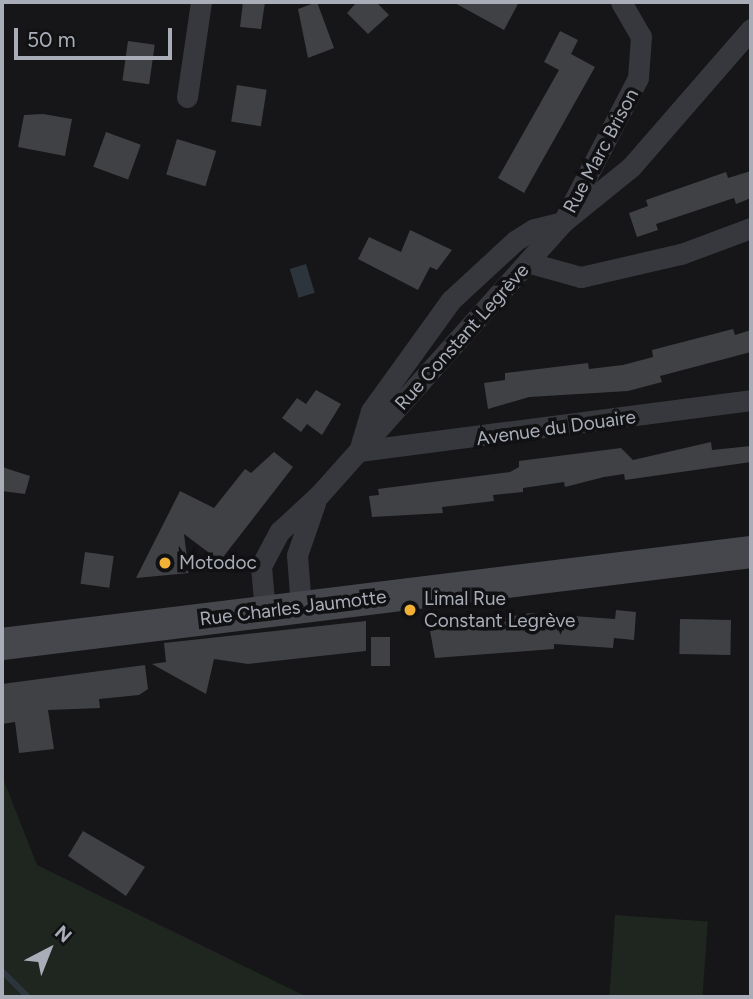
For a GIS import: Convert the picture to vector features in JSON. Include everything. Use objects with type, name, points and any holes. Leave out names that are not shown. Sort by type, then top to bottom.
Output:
[{"type":"main road","name":"Rue Charles Jaumotte","points":[[2,644],[751,552]]},
{"type":"street","points":[[187,97],[201,2]]},
{"type":"street","name":"Rue Marc Brison","points":[[563,222],[614,130],[638,78],[643,47],[621,2]]},
{"type":"street","name":"Rue Constant Legrève","points":[[359,451],[371,411],[451,300],[514,241],[534,229],[563,222],[593,203],[643,155],[751,29]]},
{"type":"street","points":[[614,130],[643,155]]},
{"type":"street","name":"Rue Constant Legrève","points":[[265,612],[261,566],[265,551],[530,263],[563,222]]},
{"type":"street","points":[[530,263],[581,277],[681,254],[751,228]]},
{"type":"street","name":"Avenue du Douaire","points":[[359,451],[606,423],[747,398]]},
{"type":"street","name":"Rue Constant Legrève","points":[[301,607],[299,545],[319,495]]},
{"type":"shaded area","points":[[306,264],[315,293],[299,298],[290,269]]},
{"type":"shaded area","points":[[2,776],[37,865],[307,997],[2,997]]},
{"type":"shaded area","points":[[615,915],[708,921],[702,997],[609,997]]},
{"type":"building","points":[[243,2],[265,2],[261,29],[240,27]]},
{"type":"building","points":[[317,2],[334,48],[308,58],[298,9]]},
{"type":"building","points":[[357,2],[376,2],[389,15],[368,34],[347,13]]},
{"type":"building","points":[[453,2],[519,2],[504,30]]},
{"type":"building","points":[[560,31],[578,40],[571,54],[595,67],[524,193],[498,178],[559,70],[544,62]]},
{"type":"building","points":[[128,41],[155,45],[149,84],[122,81]]},
{"type":"building","points":[[237,85],[267,90],[261,126],[231,122]]},
{"type":"building","points":[[43,114],[72,119],[65,156],[18,147],[24,115]]},
{"type":"building","points":[[106,132],[141,145],[128,179],[93,167]]},
{"type":"building","points":[[177,139],[216,151],[205,186],[166,174]]},
{"type":"building","points":[[751,171],[751,198],[736,204],[734,198],[656,224],[658,230],[637,237],[629,213],[648,206],[646,200],[726,172],[728,178]]},
{"type":"building","points":[[410,230],[452,250],[437,270],[430,267],[418,290],[358,259],[369,237],[401,252]]},
{"type":"building","points":[[733,329],[735,335],[751,330],[751,352],[660,376],[662,382],[628,391],[529,397],[488,409],[484,383],[505,380],[505,373],[588,363],[589,369],[623,365],[653,357],[652,350]]},
{"type":"building","points":[[316,390],[341,404],[322,435],[307,424],[301,432],[282,418],[297,398],[306,404]]},
{"type":"building","points":[[711,442],[712,450],[751,446],[751,462],[625,480],[624,474],[565,487],[564,482],[523,488],[523,492],[493,495],[494,501],[442,507],[443,513],[372,517],[369,496],[379,495],[378,489],[510,472],[519,467],[519,461],[621,448],[633,460]]},
{"type":"building","points":[[274,452],[293,467],[220,561],[184,534],[189,573],[136,578],[180,491],[214,508],[245,469],[251,473]]},
{"type":"building","points":[[2,467],[30,476],[25,494],[2,491]]},
{"type":"building","points":[[85,552],[114,556],[109,588],[81,584]]},
{"type":"building","points":[[616,610],[636,612],[634,640],[614,638],[613,648],[554,644],[554,649],[435,658],[430,631],[531,613],[615,619]]},
{"type":"building","points":[[680,619],[731,620],[730,655],[679,654]]},
{"type":"building","points":[[366,621],[366,651],[248,664],[214,659],[206,694],[152,664],[166,662],[164,643]]},
{"type":"building","points":[[371,637],[390,637],[390,666],[371,666]]},
{"type":"building","points":[[145,665],[148,689],[139,695],[99,699],[100,708],[48,710],[54,749],[19,753],[15,722],[2,724],[2,684]]},
{"type":"building","points":[[83,831],[145,867],[126,896],[68,856]]},
{"type":"waterway","points":[[2,971],[28,997]]},
{"type":"place","name":"Motodoc","points":[[165,563]]},
{"type":"place","name":"Limal Rue Constant Legrève","points":[[410,610]]}]
